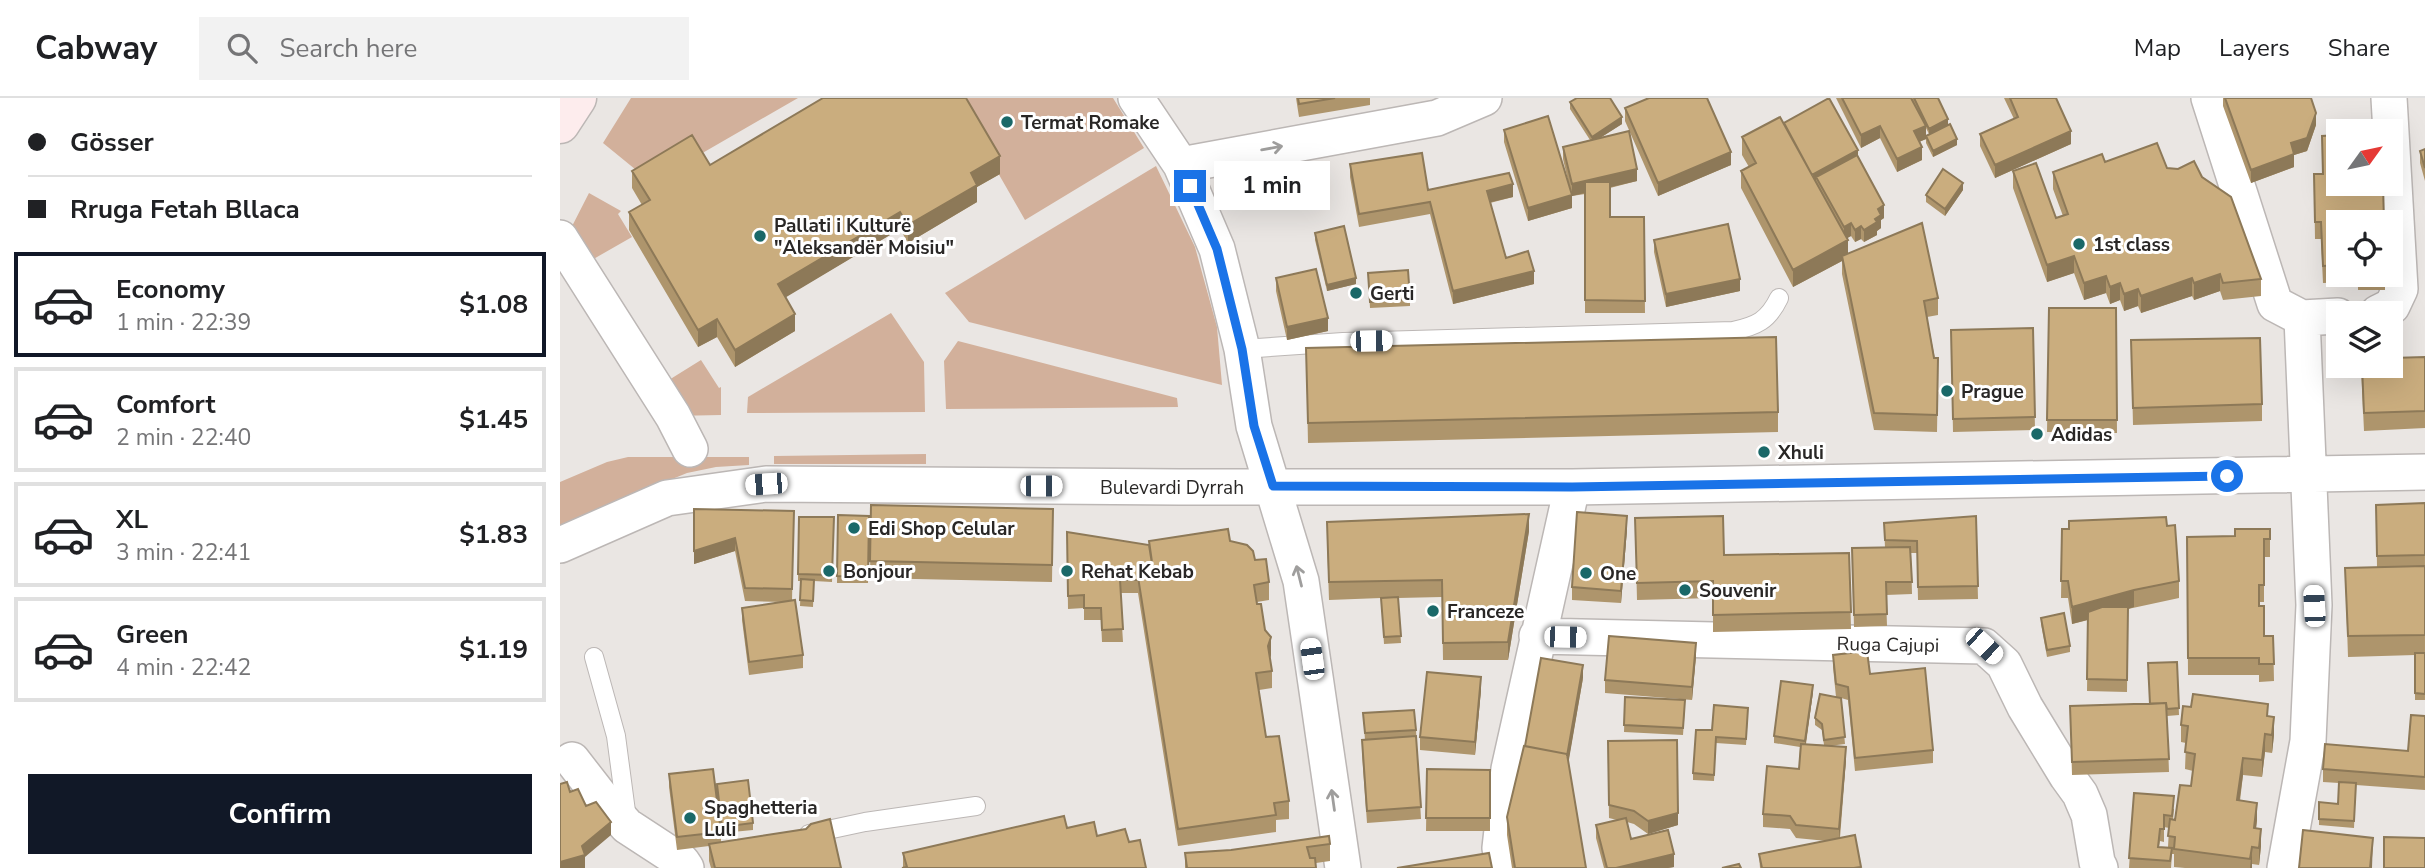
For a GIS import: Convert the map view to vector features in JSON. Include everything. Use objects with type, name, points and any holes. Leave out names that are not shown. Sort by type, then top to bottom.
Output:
[{"type":"main road","points":[[560,124],[576,98]]},
{"type":"street","points":[[1136,98],[1181,165],[1217,249],[1242,349],[1254,426],[1301,580],[1343,868]]},
{"type":"street","points":[[1181,165],[1437,118],[1484,98]]},
{"type":"street","points":[[2209,98],[2274,304],[2302,318],[2326,317]]},
{"type":"street","points":[[2389,98],[2400,289],[2394,301]]},
{"type":"street","points":[[560,238],[673,416],[690,449]]},
{"type":"street","points":[[2285,868],[2308,741],[2314,606],[2302,318]]},
{"type":"street","name":"Bulevardi Dyrrah","points":[[560,545],[667,498],[756,485],[1572,487],[2425,472]]},
{"type":"street","points":[[1504,868],[1500,848],[1508,769],[1572,487]]},
{"type":"street","name":"Ruga Cajupi","points":[[1537,636],[1984,646],[2004,664],[2025,707],[2080,794],[2089,815],[2100,868]]},
{"type":"street","points":[[572,760],[600,796],[628,825],[688,863]]},
{"type":"lane","points":[[1242,349],[1343,342],[1732,331],[1756,325],[1773,310],[1779,298]]},
{"type":"lane","points":[[594,657],[616,736],[628,825]]},
{"type":"lane","points":[[787,839],[865,822],[976,806]]},
{"type":"shaded area","points":[[631,98],[798,98],[699,155],[641,174],[603,143]]},
{"type":"shaded area","points":[[955,98],[1113,98],[1144,148],[1025,220]]},
{"type":"shaded area","points":[[1156,166],[1195,247],[1217,327],[1222,385],[969,322],[945,293]]},
{"type":"shaded area","points":[[589,193],[621,211],[618,214],[632,237],[583,265],[566,238]]},
{"type":"shaded area","points":[[891,313],[924,362],[925,412],[747,413],[748,397]]},
{"type":"shaded area","points":[[958,341],[1177,398],[1178,407],[946,409],[944,361]]},
{"type":"shaded area","points":[[701,360],[719,388],[721,387],[721,415],[673,416],[656,388]]},
{"type":"shaded area","points":[[926,454],[926,464],[774,464],[774,456]]},
{"type":"shaded area","points":[[628,457],[749,457],[749,465],[716,467],[687,473],[560,525],[560,482],[607,462]]},
{"type":"building","name":"Pallati i Kulturë \"Aleksandër Moisiu\"","points":[[823,98],[966,98],[1000,156],[971,173],[977,185],[908,225],[900,212],[778,284],[795,314],[735,350],[717,319],[698,330],[629,212],[650,200],[632,171],[692,135],[710,165]]},
{"type":"building","points":[[1298,98],[1335,98],[1299,104]]},
{"type":"building","points":[[1577,98],[1610,98],[1622,117],[1592,137],[1570,102]]},
{"type":"building","points":[[1649,98],[1707,98],[1731,152],[1658,183],[1625,108]]},
{"type":"building","points":[[1829,98],[1858,150],[1812,175],[1784,123]]},
{"type":"building","points":[[1842,98],[1911,98],[1926,126],[1914,131],[1922,147],[1897,159],[1880,126],[1861,135]]},
{"type":"building","points":[[1914,98],[1938,98],[1948,119],[1929,129]]},
{"type":"building","points":[[2010,98],[2056,98],[2071,131],[1995,165],[1980,134],[2018,117]]},
{"type":"building","points":[[2225,98],[2311,98],[2316,113],[2307,138],[2291,143],[2294,154],[2251,170]]},
{"type":"building","points":[[1548,116],[1572,195],[1528,208],[1504,130]]},
{"type":"building","points":[[1780,117],[1848,240],[1793,270],[1741,171],[1756,163],[1742,137]]},
{"type":"building","points":[[1950,124],[1957,139],[1933,151],[1926,136]]},
{"type":"building","points":[[1629,131],[1637,169],[1572,184],[1563,147]]},
{"type":"building","points":[[2322,136],[2326,136],[2326,196],[2383,196],[2384,210],[2326,210],[2326,266],[2323,266],[2321,222],[2315,222],[2314,174],[2323,174]]},
{"type":"building","points":[[2157,143],[2167,168],[2178,169],[2194,161],[2202,177],[2231,197],[2261,279],[2223,283],[2220,274],[2194,283],[2192,278],[2141,296],[2138,289],[2124,294],[2120,283],[2110,287],[2106,276],[2084,283],[2074,256],[2047,265],[2013,171],[2036,163],[2056,218],[2068,214],[2053,172],[2102,154],[2105,162]]},
{"type":"building","points":[[2425,149],[2425,168],[2420,151]]},
{"type":"building","points":[[1422,153],[1428,190],[1509,173],[1513,184],[1487,191],[1506,258],[1528,251],[1534,271],[1453,291],[1430,202],[1359,214],[1350,164]]},
{"type":"building","points":[[1857,155],[1884,205],[1878,209],[1881,215],[1875,219],[1877,222],[1864,230],[1861,226],[1855,230],[1851,223],[1844,227],[1816,177]]},
{"type":"building","points":[[1943,169],[1963,183],[1945,209],[1926,195]]},
{"type":"building","points":[[1585,182],[1610,182],[1610,217],[1644,217],[1645,301],[1585,300]]},
{"type":"building","points":[[1922,223],[1938,298],[1924,301],[1934,358],[1938,358],[1937,415],[1874,413],[1842,256]]},
{"type":"building","points":[[1728,224],[1740,279],[1666,294],[1654,240]]},
{"type":"building","points":[[1344,226],[1356,278],[1327,285],[1315,233]]},
{"type":"building","points":[[1316,269],[1328,318],[1287,327],[1276,278]]},
{"type":"building","points":[[1408,270],[1410,299],[1370,302],[1368,273]]},
{"type":"building","points":[[2049,308],[2116,308],[2117,420],[2047,420]]},
{"type":"building","points":[[2033,328],[2035,417],[1953,419],[1951,330]]},
{"type":"building","points":[[1776,337],[1778,412],[1308,423],[1306,348]]},
{"type":"building","points":[[2260,338],[2262,404],[2133,408],[2131,340]]},
{"type":"building","points":[[2425,357],[2425,411],[2364,413],[2363,378],[2403,378],[2403,358]]},
{"type":"building","points":[[2425,503],[2425,555],[2377,556],[2376,505]]},
{"type":"building","points":[[871,505],[1053,509],[1052,565],[870,561]]},
{"type":"building","points":[[694,509],[794,511],[792,589],[745,588],[735,538],[694,551]]},
{"type":"building","points":[[1577,512],[1627,516],[1621,591],[1572,587]]},
{"type":"building","points":[[1529,514],[1508,642],[1443,643],[1442,580],[1329,582],[1327,522]]},
{"type":"building","points":[[838,515],[869,516],[868,577],[837,576]]},
{"type":"building","points":[[1723,516],[1724,555],[1849,553],[1851,612],[1713,615],[1713,581],[1637,583],[1635,518]]},
{"type":"building","points":[[1976,516],[1978,586],[1918,587],[1917,541],[1885,540],[1884,523]]},
{"type":"building","points":[[799,517],[834,517],[832,575],[798,574]]},
{"type":"building","points":[[2166,517],[2167,526],[2175,525],[2179,581],[2072,607],[2068,581],[2061,581],[2062,529],[2069,529],[2069,521]]},
{"type":"building","points":[[1228,529],[1230,541],[1247,545],[1253,551],[1255,560],[1266,559],[1269,582],[1254,585],[1257,604],[1261,604],[1265,630],[1271,637],[1268,646],[1272,671],[1256,673],[1266,737],[1279,736],[1289,801],[1274,803],[1276,815],[1178,829],[1138,577],[1154,576],[1149,541]]},
{"type":"building","points":[[2235,529],[2270,529],[2270,539],[2264,539],[2264,585],[2259,585],[2259,606],[2264,606],[2264,636],[2273,636],[2274,664],[2259,664],[2259,658],[2188,658],[2187,537],[2235,536]]},
{"type":"building","points":[[1067,532],[1149,545],[1154,576],[1138,577],[1138,580],[1120,580],[1123,629],[1102,630],[1101,608],[1084,608],[1084,595],[1068,596]]},
{"type":"building","points":[[1910,547],[1912,582],[1886,582],[1887,614],[1854,615],[1852,548]]},
{"type":"building","points":[[2425,566],[2425,635],[2348,636],[2345,568]]},
{"type":"building","points":[[801,579],[814,580],[813,601],[800,600]]},
{"type":"building","points":[[1398,597],[1401,636],[1384,637],[1381,598]]},
{"type":"building","points":[[795,600],[803,655],[749,662],[742,608]]},
{"type":"building","points":[[2102,607],[2128,607],[2127,680],[2087,679],[2088,612]]},
{"type":"building","points":[[2064,613],[2070,646],[2047,650],[2041,618]]},
{"type":"building","points":[[1609,636],[1696,643],[1692,687],[1605,680]]},
{"type":"building","points":[[1867,651],[1870,674],[1925,668],[1933,750],[1855,758],[1848,687],[1836,684],[1833,655]]},
{"type":"building","points":[[2415,653],[2425,653],[2425,694],[2415,693]]},
{"type":"building","points":[[1541,658],[1583,665],[1567,756],[1525,746]]},
{"type":"building","points":[[2177,662],[2179,708],[2167,709],[2166,703],[2150,704],[2148,663]]},
{"type":"building","points":[[1427,672],[1481,677],[1475,742],[1420,737]]},
{"type":"building","points":[[1781,681],[1813,685],[1805,741],[1774,736]]},
{"type":"building","points":[[1820,694],[1841,698],[1845,737],[1824,740],[1822,724],[1815,718]]},
{"type":"building","points":[[2193,694],[2268,704],[2267,716],[2274,717],[2272,735],[2265,734],[2262,760],[2243,758],[2237,800],[2257,803],[2254,828],[2261,829],[2259,848],[2252,847],[2250,859],[2174,849],[2175,837],[2168,836],[2170,819],[2175,820],[2180,785],[2191,786],[2195,754],[2185,752],[2188,726],[2181,725],[2183,706],[2191,707]]},
{"type":"building","points":[[1625,697],[1685,700],[1683,728],[1624,725]]},
{"type":"building","points":[[2166,703],[2169,759],[2072,762],[2070,706]]},
{"type":"building","points":[[1714,705],[1748,708],[1746,739],[1716,737],[1714,775],[1693,773],[1696,730],[1712,730]]},
{"type":"building","points":[[1414,710],[1416,730],[1365,733],[1363,713]]},
{"type":"building","points":[[2411,715],[2425,716],[2425,777],[2323,769],[2325,744],[2408,751]]},
{"type":"building","points":[[1416,736],[1421,807],[1367,811],[1362,740]]},
{"type":"building","points":[[1677,740],[1678,813],[1648,821],[1634,811],[1609,805],[1608,741]]},
{"type":"building","points":[[1801,744],[1846,747],[1839,829],[1796,825],[1790,816],[1763,814],[1767,766],[1799,769]]},
{"type":"building","points":[[1524,746],[1567,754],[1586,868],[1515,868],[1507,817]]},
{"type":"building","points":[[713,769],[721,832],[677,837],[669,774]]},
{"type":"building","points":[[1427,769],[1490,770],[1490,818],[1426,818]]},
{"type":"building","points":[[748,780],[753,823],[722,827],[717,784]]},
{"type":"building","points":[[567,782],[570,792],[578,789],[586,806],[596,802],[611,822],[582,846],[585,855],[560,862],[560,784]]},
{"type":"building","points":[[2339,782],[2356,783],[2354,821],[2319,819],[2319,802],[2338,804]]},
{"type":"building","points":[[2134,793],[2174,796],[2172,816],[2164,815],[2164,829],[2160,829],[2158,847],[2172,848],[2170,861],[2129,858]]},
{"type":"building","points":[[1064,816],[1067,828],[1094,822],[1097,836],[1125,829],[1129,842],[1140,840],[1146,868],[902,868],[907,867],[903,853]]},
{"type":"building","points":[[1626,818],[1631,839],[1668,830],[1674,854],[1607,868],[1596,825]]},
{"type":"building","points":[[830,819],[841,868],[715,868],[709,844],[806,829],[811,824]]},
{"type":"building","points":[[2303,830],[2373,838],[2370,868],[2299,868]]},
{"type":"building","points":[[1855,835],[1861,867],[1762,868],[1759,854]]},
{"type":"building","points":[[1329,836],[1330,844],[1307,847],[1310,858],[1315,858],[1316,868],[1187,868],[1185,853],[1231,850]]},
{"type":"building","points":[[2384,837],[2425,838],[2425,868],[2384,868]]},
{"type":"building","points":[[1489,853],[1492,868],[1397,868]]},
{"type":"building","points":[[1739,864],[1741,868],[1722,868]]},
{"type":"place","name":"Termat Romake","points":[[1007,122]]},
{"type":"place","name":"Pallati i Kulturë \"Aleksandër Moisiu\"","points":[[760,236]]},
{"type":"place","name":"1st class","points":[[2079,244]]},
{"type":"place","name":"Gerti","points":[[1356,293]]},
{"type":"place","name":"Prague","points":[[1947,391]]},
{"type":"place","name":"Adidas","points":[[2037,434]]},
{"type":"place","name":"Xhuli","points":[[1764,452]]},
{"type":"place","name":"Edi Shop Celular","points":[[854,528]]},
{"type":"place","name":"Bonjour","points":[[829,571]]},
{"type":"place","name":"Rehat Kebab","points":[[1067,571]]},
{"type":"place","name":"One","points":[[1586,573]]},
{"type":"place","name":"Souvenir","points":[[1685,590]]},
{"type":"place","name":"Franceze","points":[[1433,611]]},
{"type":"place","name":"Spaghetteria Luli","points":[[690,818]]},
{"type":"route","points":[[1190,186],[1217,249],[1242,349],[1254,426],[1273,486],[1572,487],[2227,476]]}]
